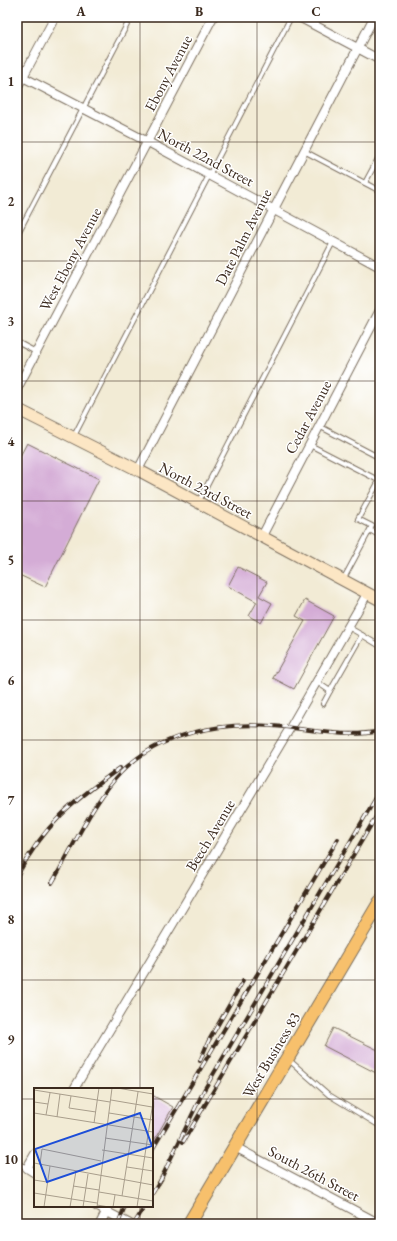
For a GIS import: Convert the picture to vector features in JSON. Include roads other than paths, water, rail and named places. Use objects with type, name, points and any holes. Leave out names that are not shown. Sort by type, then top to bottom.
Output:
[{"type":"main road","name":"North 23rd Street","points":[[17,409],[138,470],[262,536],[342,581],[380,600]]},
{"type":"main road","name":"West Business 83","points":[[189,1224],[380,902]]},
{"type":"street","points":[[17,88],[20,76],[54,17]]},
{"type":"street","name":"Ebony Avenue","points":[[148,142],[213,17]]},
{"type":"street","points":[[298,17],[380,60]]},
{"type":"street","name":"Date Palm Avenue","points":[[138,470],[374,17]]},
{"type":"street","name":"North 22nd Street","points":[[20,76],[148,142],[380,267]]},
{"type":"street","name":"West Ebony Avenue","points":[[17,389],[148,142]]},
{"type":"street","name":"Cedar Avenue","points":[[262,536],[380,310]]},
{"type":"street","name":"Beech Avenue","points":[[75,1088],[367,594]]},
{"type":"street","name":"South 26th Street","points":[[234,1147],[380,1224]]},
{"type":"street","points":[[34,1156],[27,1168],[34,1172]]},
{"type":"street","points":[[98,1207],[130,1224]]},
{"type":"street","points":[[100,1224],[106,1212]]},
{"type":"lane","points":[[17,235],[131,17]]},
{"type":"lane","points":[[73,438],[290,17]]},
{"type":"lane","points":[[304,151],[380,191]]},
{"type":"lane","points":[[365,183],[380,155]]},
{"type":"lane","points":[[198,502],[333,242]]},
{"type":"lane","points":[[17,342],[36,352]]},
{"type":"lane","points":[[319,426],[380,458]]},
{"type":"lane","points":[[310,444],[379,481],[358,519],[372,526],[342,581]]},
{"type":"lane","points":[[370,530],[380,536]]},
{"type":"lane","points":[[348,627],[380,646]]},
{"type":"lane","points":[[323,704],[362,635]]},
{"type":"lane","points":[[316,682],[330,691]]},
{"type":"lane","points":[[287,1058],[329,1095],[380,1126]]},
{"type":"lane","points":[[17,1163],[27,1168]]},
{"type":"railway","points":[[52,883],[89,817],[115,779],[130,764],[148,751],[167,741],[187,734],[229,726],[272,726],[353,734],[380,731]]},
{"type":"railway","points":[[17,876],[38,842],[61,815],[74,803],[120,768]]},
{"type":"railway","points":[[159,1183],[204,1090],[380,791]]},
{"type":"railway","points":[[183,1142],[380,810]]},
{"type":"railway","points":[[153,1148],[338,839]]},
{"type":"railway","points":[[200,1061],[208,1042],[243,981]]},
{"type":"railway","points":[[153,1192],[162,1178]]},
{"type":"railway","points":[[118,1224],[125,1207]]},
{"type":"railway","points":[[134,1224],[144,1207]]}]
